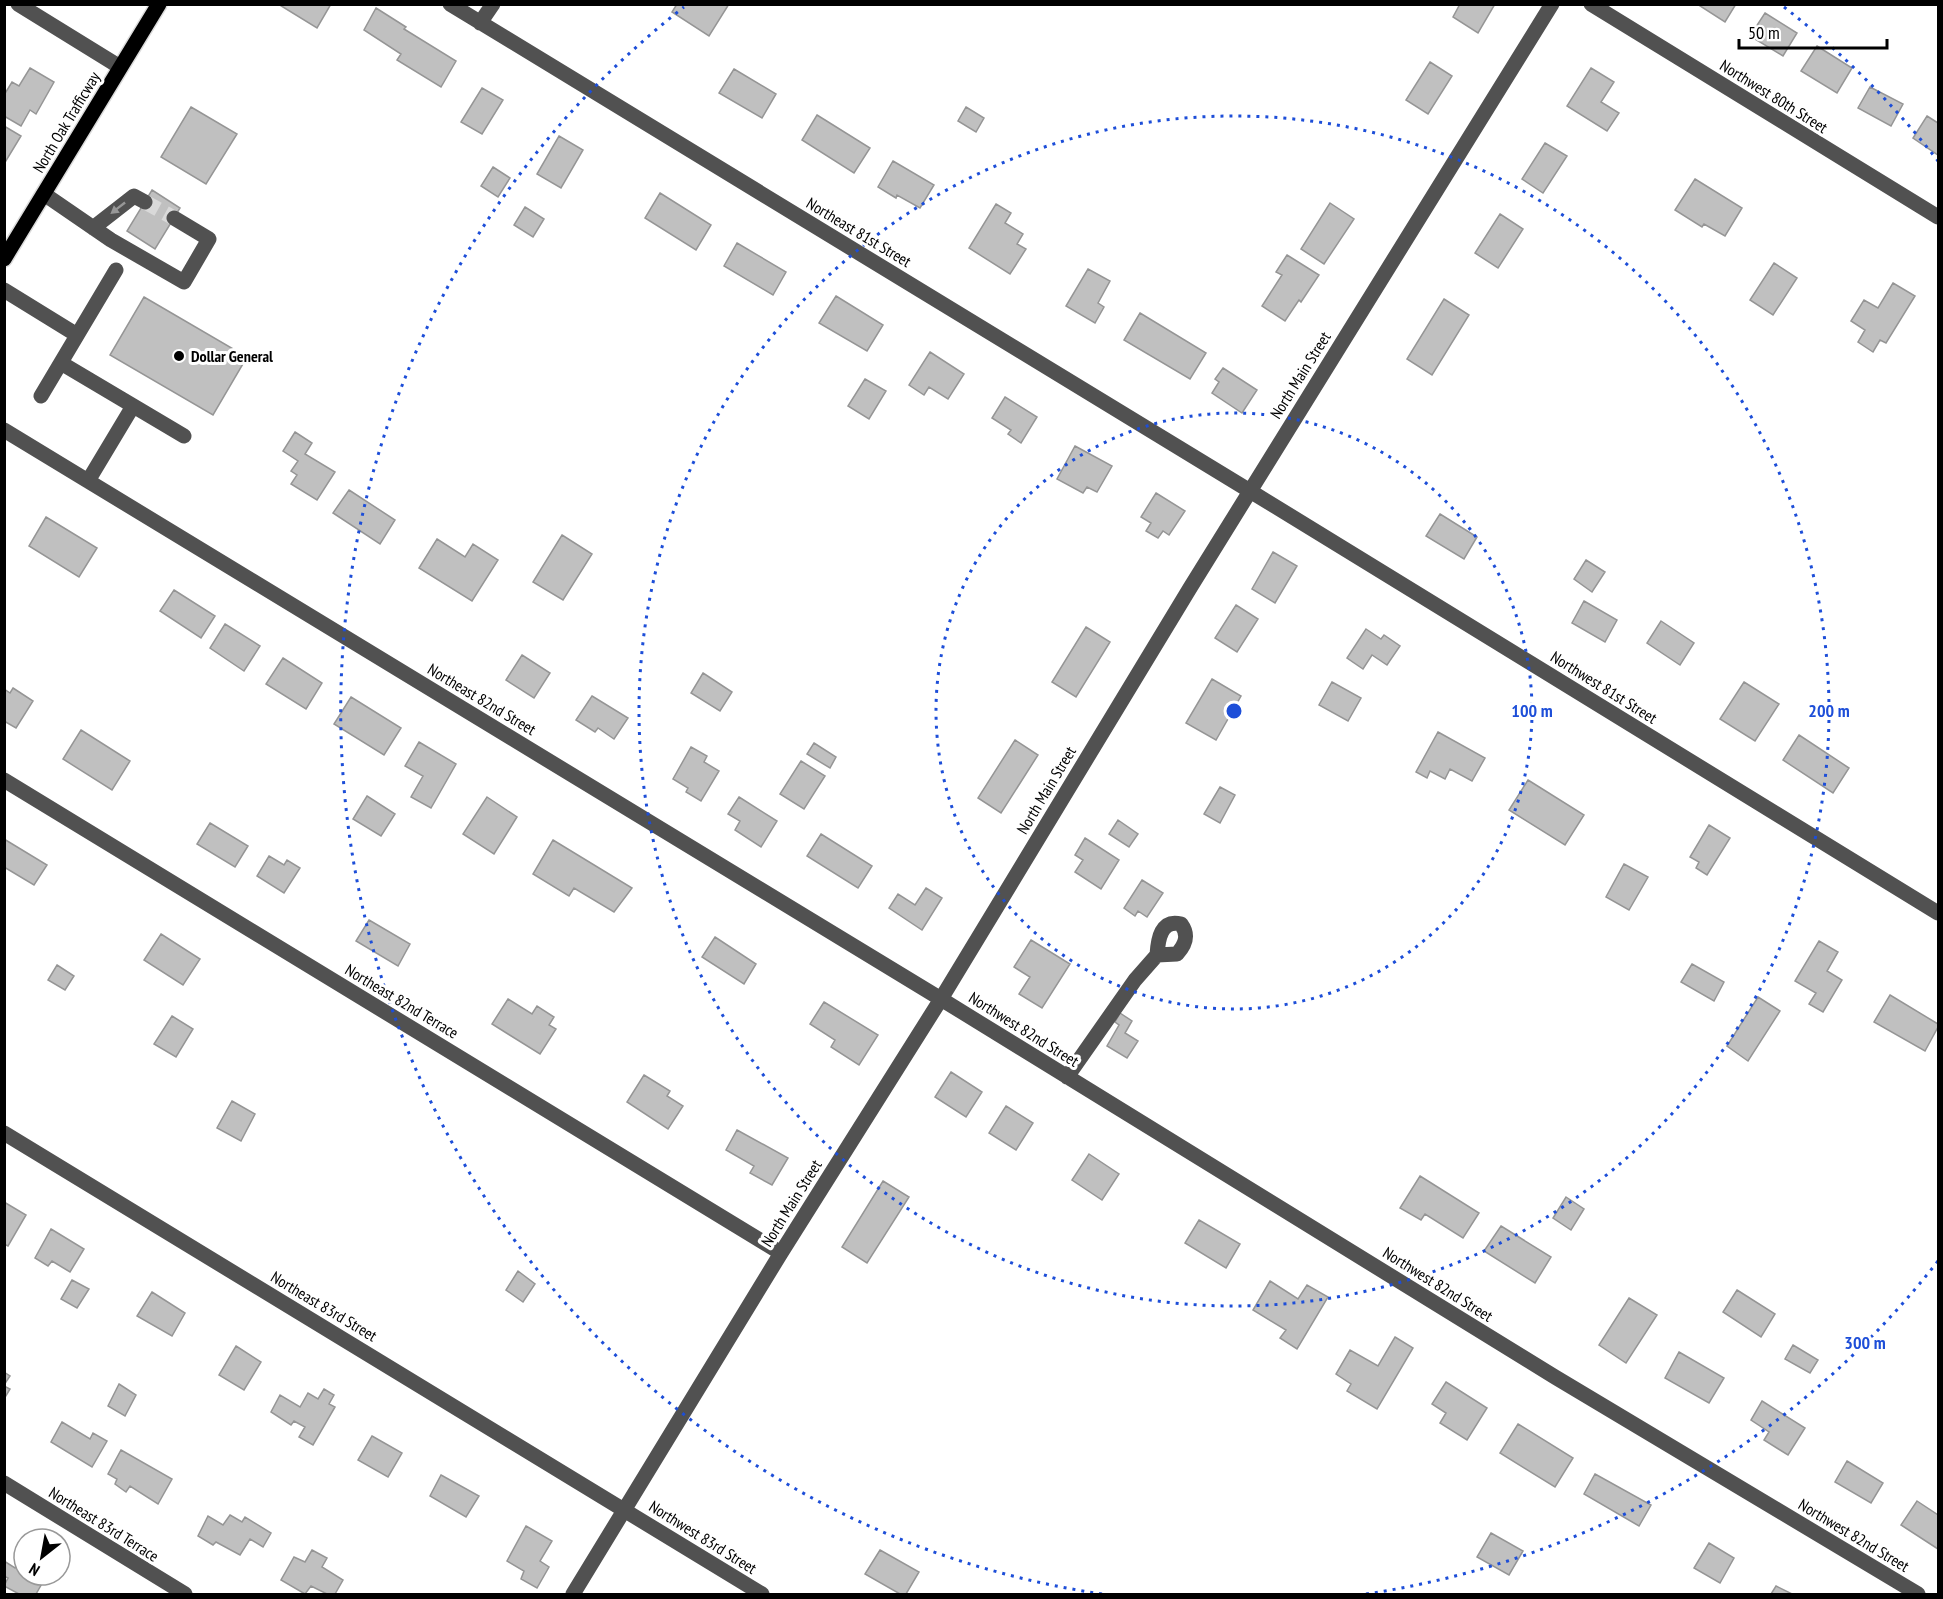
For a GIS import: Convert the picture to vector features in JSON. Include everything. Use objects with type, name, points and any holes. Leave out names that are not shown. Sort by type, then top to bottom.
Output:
[{"type":"main road","name":"North Oak Trafficway","points":[[4,259],[159,4]]},
{"type":"street","points":[[18,4],[120,67]]},
{"type":"street","name":"Northeast 81st Street","points":[[450,4],[1250,491]]},
{"type":"street","points":[[480,23],[493,4]]},
{"type":"street","name":"North Main Street","points":[[573,1594],[781,1253],[941,999],[1250,491],[1552,4]]},
{"type":"street","name":"Northwest 80th Street","points":[[1592,4],[1938,217]]},
{"type":"street","points":[[44,194],[93,228],[183,282],[209,239],[174,218]]},
{"type":"street","points":[[93,228],[134,196],[145,202]]},
{"type":"street","points":[[40,396],[116,270]]},
{"type":"street","points":[[4,290],[78,335]]},
{"type":"street","points":[[61,363],[184,436]]},
{"type":"street","points":[[88,481],[133,406]]},
{"type":"street","name":"Northeast 82nd Street","points":[[4,430],[941,999]]},
{"type":"street","name":"Northwest 81st Street","points":[[1250,491],[1938,913]]},
{"type":"street","name":"Northeast 82nd Terrace","points":[[4,780],[781,1253]]},
{"type":"street","points":[[1067,1077],[1135,980],[1156,955]]},
{"type":"street","name":"Northwest 82nd Street","points":[[941,999],[1555,1377],[1918,1594]]},
{"type":"street","name":"Northeast 83rd Street","points":[[4,1133],[625,1510]]},
{"type":"street","name":"Northeast 83rd Terrace","points":[[4,1484],[185,1594]]},
{"type":"street","name":"Northwest 83rd Street","points":[[625,1510],[762,1594]]},
{"type":"building","points":[[278,4],[331,4],[317,28]]},
{"type":"building","points":[[677,4],[729,4],[709,36],[672,12]]},
{"type":"building","points":[[1460,4],[1495,4],[1478,33],[1453,17]]},
{"type":"building","points":[[1697,4],[1736,4],[1725,22]]},
{"type":"building","points":[[376,8],[406,27],[404,29],[456,61],[441,87],[397,60],[401,54],[364,30]]},
{"type":"building","points":[[1765,13],[1797,33],[1783,56],[1750,36]]},
{"type":"building","points":[[1817,46],[1852,68],[1837,93],[1801,71]]},
{"type":"building","points":[[1430,62],[1452,76],[1428,114],[1406,100]]},
{"type":"building","points":[[30,68],[54,82],[36,114],[30,110],[21,126],[4,116],[4,95],[12,82],[19,86]]},
{"type":"building","points":[[1591,68],[1614,82],[1601,102],[1619,113],[1607,131],[1567,106]]},
{"type":"building","points":[[734,69],[776,94],[762,118],[719,93]]},
{"type":"building","points":[[1870,87],[1903,104],[1891,126],[1858,108]]},
{"type":"building","points":[[482,88],[503,100],[482,134],[461,122]]},
{"type":"building","points":[[191,107],[237,134],[206,184],[161,157]]},
{"type":"building","points":[[966,107],[984,118],[976,132],[958,121]]},
{"type":"building","points":[[817,115],[870,148],[854,173],[802,140]]},
{"type":"building","points":[[1927,116],[1938,123],[1938,155],[1913,138]]},
{"type":"building","points":[[4,126],[21,136],[4,164]]},
{"type":"building","points":[[559,136],[583,150],[561,188],[537,174]]},
{"type":"building","points":[[1545,143],[1567,156],[1543,193],[1522,179]]},
{"type":"building","points":[[893,161],[934,185],[920,208],[878,187]]},
{"type":"building","points":[[493,167],[510,178],[498,197],[481,186]]},
{"type":"building","points":[[1695,179],[1742,208],[1725,236],[1704,224],[1702,227],[1675,210]]},
{"type":"building","points":[[152,190],[180,208],[155,249],[127,231]]},
{"type":"building","points":[[660,193],[711,225],[696,250],[645,218]]},
{"type":"building","points":[[1330,203],[1354,219],[1324,264],[1301,249]]},
{"type":"building","points":[[996,204],[1011,213],[1005,223],[1023,234],[1017,244],[1026,249],[1010,274],[969,248]]},
{"type":"building","points":[[525,207],[544,219],[533,237],[514,225]]},
{"type":"building","points":[[1500,214],[1523,229],[1498,268],[1475,253]]},
{"type":"building","points":[[737,243],[786,272],[773,295],[724,266]]},
{"type":"building","points":[[1287,255],[1319,275],[1285,321],[1262,306],[1282,275],[1276,272]]},
{"type":"building","points":[[1774,263],[1797,278],[1773,315],[1750,300]]},
{"type":"building","points":[[1088,269],[1110,281],[1098,303],[1104,307],[1095,323],[1066,306]]},
{"type":"building","points":[[1893,283],[1915,296],[1886,343],[1880,340],[1873,352],[1858,342],[1865,330],[1851,321],[1864,300],[1878,308]]},
{"type":"building","points":[[836,296],[883,325],[867,351],[819,323]]},
{"type":"building","name":"Dollar General","points":[[144,297],[247,357],[213,415],[110,355]]},
{"type":"building","points":[[1444,299],[1469,315],[1432,375],[1407,359]]},
{"type":"building","points":[[1140,313],[1206,353],[1190,379],[1124,340]]},
{"type":"building","points":[[930,352],[964,374],[948,399],[929,387],[924,395],[909,385]]},
{"type":"building","points":[[1223,368],[1257,390],[1242,413],[1212,393],[1219,382],[1215,379]]},
{"type":"building","points":[[865,379],[886,391],[869,419],[848,406]]},
{"type":"building","points":[[1005,397],[1037,417],[1021,443],[1008,434],[1011,430],[992,418]]},
{"type":"building","points":[[295,432],[312,443],[305,454],[335,472],[317,500],[291,484],[297,475],[291,471],[298,461],[283,451]]},
{"type":"building","points":[[1075,446],[1112,466],[1097,492],[1087,487],[1083,493],[1057,479]]},
{"type":"building","points":[[349,490],[395,520],[380,544],[333,513]]},
{"type":"building","points":[[1156,493],[1185,511],[1169,535],[1163,531],[1158,538],[1146,531],[1151,523],[1141,517]]},
{"type":"building","points":[[1440,514],[1477,537],[1464,559],[1426,536]]},
{"type":"building","points":[[46,517],[97,548],[79,577],[29,546]]},
{"type":"building","points":[[562,535],[592,554],[563,600],[533,582]]},
{"type":"building","points":[[437,539],[465,557],[473,544],[498,560],[472,601],[419,568]]},
{"type":"building","points":[[1273,552],[1297,566],[1275,603],[1252,589]]},
{"type":"building","points":[[1586,560],[1605,572],[1592,592],[1574,579]]},
{"type":"building","points":[[174,590],[215,616],[201,638],[160,611]]},
{"type":"building","points":[[1584,601],[1617,620],[1605,642],[1572,623]]},
{"type":"building","points":[[1236,605],[1258,619],[1237,652],[1215,638]]},
{"type":"building","points":[[1661,621],[1694,643],[1680,665],[1647,643]]},
{"type":"building","points":[[225,624],[260,646],[244,671],[210,648]]},
{"type":"building","points":[[1086,627],[1110,642],[1076,697],[1052,682]]},
{"type":"building","points":[[1366,629],[1381,639],[1384,635],[1400,646],[1387,665],[1372,655],[1363,669],[1347,658]]},
{"type":"building","points":[[522,655],[550,673],[534,698],[506,680]]},
{"type":"building","points":[[283,658],[322,683],[306,709],[266,684]]},
{"type":"building","points":[[703,673],[732,692],[720,711],[691,693]]},
{"type":"building","points":[[1212,679],[1241,696],[1216,740],[1186,723]]},
{"type":"building","points":[[1332,682],[1361,698],[1348,721],[1319,705]]},
{"type":"building","points":[[1744,682],[1779,704],[1755,741],[1720,719]]},
{"type":"building","points":[[13,688],[33,701],[16,728],[4,721],[4,689],[10,693]]},
{"type":"building","points":[[592,696],[628,718],[614,739],[598,728],[595,732],[576,720]]},
{"type":"building","points":[[351,697],[401,728],[384,755],[334,724]]},
{"type":"building","points":[[81,730],[130,761],[112,790],[63,759]]},
{"type":"building","points":[[1438,732],[1485,758],[1472,781],[1450,769],[1445,779],[1430,771],[1427,778],[1416,772]]},
{"type":"building","points":[[1799,735],[1849,768],[1833,793],[1783,760]]},
{"type":"building","points":[[1015,740],[1038,755],[1001,813],[978,798]]},
{"type":"building","points":[[419,742],[456,764],[431,808],[411,797],[423,776],[405,766]]},
{"type":"building","points":[[814,743],[836,757],[830,768],[807,754]]},
{"type":"building","points":[[691,747],[707,756],[704,762],[719,771],[701,801],[686,792],[688,788],[673,779]]},
{"type":"building","points":[[801,761],[825,776],[804,809],[780,794]]},
{"type":"building","points":[[1528,780],[1584,815],[1565,845],[1509,810]]},
{"type":"building","points":[[1220,787],[1235,795],[1220,823],[1204,814]]},
{"type":"building","points":[[367,796],[395,814],[381,836],[353,819]]},
{"type":"building","points":[[487,797],[517,817],[494,854],[463,834]]},
{"type":"building","points":[[739,797],[777,821],[761,847],[735,830],[740,821],[728,814]]},
{"type":"building","points":[[1118,820],[1138,834],[1129,847],[1109,834]]},
{"type":"building","points":[[210,823],[248,846],[235,867],[197,844]]},
{"type":"building","points":[[1709,825],[1730,838],[1707,875],[1696,868],[1699,862],[1690,857]]},
{"type":"building","points":[[821,834],[872,866],[858,888],[807,856]]},
{"type":"building","points":[[1085,838],[1119,860],[1101,889],[1075,872],[1083,860],[1075,855]]},
{"type":"building","points":[[4,839],[47,865],[34,885],[4,867]]},
{"type":"building","points":[[553,840],[632,888],[614,912],[574,888],[569,896],[533,874]]},
{"type":"building","points":[[269,856],[284,865],[287,860],[300,868],[284,893],[257,876]]},
{"type":"building","points":[[1624,864],[1648,877],[1629,910],[1606,897]]},
{"type":"building","points":[[1142,880],[1163,893],[1147,917],[1138,911],[1135,916],[1124,908]]},
{"type":"building","points":[[926,888],[942,898],[922,930],[889,908],[898,894],[915,905]]},
{"type":"building","points":[[369,920],[410,944],[398,966],[356,941]]},
{"type":"building","points":[[161,934],[200,959],[183,985],[144,960]]},
{"type":"building","points":[[715,937],[756,964],[744,984],[702,957]]},
{"type":"building","points":[[1031,940],[1070,964],[1042,1008],[1019,994],[1030,977],[1014,967]]},
{"type":"building","points":[[1819,941],[1838,952],[1827,971],[1842,980],[1823,1012],[1809,1004],[1816,993],[1795,981]]},
{"type":"building","points":[[1692,964],[1724,982],[1714,1001],[1681,982]]},
{"type":"building","points":[[57,965],[74,976],[65,990],[48,980]]},
{"type":"building","points":[[1890,995],[1938,1024],[1925,1051],[1874,1022]]},
{"type":"building","points":[[1758,997],[1780,1011],[1748,1061],[1727,1046]]},
{"type":"building","points":[[508,999],[532,1014],[537,1006],[554,1017],[549,1025],[556,1029],[540,1054],[492,1024]]},
{"type":"building","points":[[824,1002],[878,1035],[859,1065],[831,1047],[835,1040],[810,1024]]},
{"type":"building","points":[[1120,1013],[1132,1021],[1125,1033],[1138,1041],[1127,1058],[1107,1046],[1119,1025],[1115,1022]]},
{"type":"building","points":[[172,1016],[193,1029],[176,1057],[154,1044]]},
{"type":"building","points":[[951,1072],[982,1092],[966,1117],[935,1097]]},
{"type":"building","points":[[644,1075],[670,1091],[667,1096],[683,1106],[668,1129],[627,1102]]},
{"type":"building","points":[[232,1101],[255,1114],[241,1141],[217,1128]]},
{"type":"building","points":[[1006,1106],[1033,1123],[1016,1150],[989,1133]]},
{"type":"building","points":[[737,1130],[788,1158],[772,1185],[750,1173],[754,1166],[726,1150]]},
{"type":"building","points":[[1089,1154],[1119,1174],[1102,1200],[1072,1180]]},
{"type":"building","points":[[1420,1176],[1479,1213],[1463,1238],[1425,1214],[1421,1220],[1400,1208]]},
{"type":"building","points":[[883,1181],[909,1197],[867,1263],[842,1247]]},
{"type":"building","points":[[1566,1197],[1584,1209],[1571,1230],[1553,1218]]},
{"type":"building","points":[[4,1202],[26,1215],[8,1246],[4,1244]]},
{"type":"building","points":[[1199,1220],[1240,1244],[1226,1268],[1185,1243]]},
{"type":"building","points":[[1501,1226],[1551,1257],[1535,1283],[1484,1251]]},
{"type":"building","points":[[51,1229],[84,1249],[70,1272],[52,1261],[48,1266],[35,1258]]},
{"type":"building","points":[[518,1271],[535,1284],[523,1302],[506,1290]]},
{"type":"building","points":[[72,1280],[89,1289],[77,1308],[61,1299]]},
{"type":"building","points":[[1270,1281],[1298,1299],[1307,1285],[1328,1297],[1297,1349],[1280,1338],[1286,1330],[1253,1310]]},
{"type":"building","points":[[1737,1290],[1775,1314],[1761,1337],[1723,1312]]},
{"type":"building","points":[[152,1292],[185,1313],[172,1336],[137,1316]]},
{"type":"building","points":[[1629,1298],[1657,1315],[1626,1363],[1599,1345]]},
{"type":"building","points":[[1395,1337],[1413,1348],[1377,1409],[1347,1391],[1351,1384],[1336,1374],[1350,1350],[1378,1366]]},
{"type":"building","points":[[1793,1345],[1818,1360],[1810,1373],[1785,1359]]},
{"type":"building","points":[[236,1346],[261,1362],[244,1390],[219,1375]]},
{"type":"building","points":[[1679,1352],[1724,1378],[1709,1403],[1665,1378]]},
{"type":"building","points":[[4,1372],[10,1376],[4,1385]]},
{"type":"building","points":[[1446,1382],[1487,1408],[1467,1440],[1440,1423],[1446,1413],[1432,1404]]},
{"type":"building","points":[[119,1384],[136,1395],[125,1416],[108,1406]]},
{"type":"building","points":[[4,1386],[10,1389],[4,1399]]},
{"type":"building","points":[[324,1389],[334,1395],[329,1404],[335,1407],[313,1445],[299,1437],[305,1427],[294,1421],[291,1425],[271,1412],[280,1395],[300,1407],[308,1393],[318,1399]]},
{"type":"building","points":[[1762,1401],[1805,1428],[1788,1455],[1764,1440],[1769,1432],[1751,1420]]},
{"type":"building","points":[[62,1422],[90,1439],[93,1433],[107,1441],[92,1467],[51,1442]]},
{"type":"building","points":[[1518,1424],[1573,1458],[1555,1487],[1500,1453]]},
{"type":"building","points":[[372,1436],[402,1453],[388,1477],[358,1460]]},
{"type":"building","points":[[121,1450],[172,1479],[158,1504],[130,1486],[126,1492],[115,1484],[117,1479],[108,1474]]},
{"type":"building","points":[[1847,1461],[1883,1483],[1871,1503],[1835,1482]]},
{"type":"building","points":[[1595,1474],[1651,1505],[1639,1526],[1584,1494]]},
{"type":"building","points":[[441,1475],[479,1496],[466,1517],[430,1496]]},
{"type":"building","points":[[1917,1501],[1938,1515],[1938,1549],[1901,1525]]},
{"type":"building","points":[[230,1515],[242,1522],[245,1517],[271,1533],[263,1547],[250,1539],[240,1555],[216,1542],[213,1545],[198,1536],[208,1516],[223,1525]]},
{"type":"building","points":[[526,1526],[552,1541],[540,1561],[549,1567],[537,1588],[521,1579],[524,1571],[507,1561]]},
{"type":"building","points":[[1491,1533],[1523,1551],[1509,1575],[1477,1557]]},
{"type":"building","points":[[1709,1543],[1734,1558],[1720,1583],[1694,1568]]},
{"type":"building","points":[[312,1550],[327,1558],[322,1567],[343,1580],[335,1594],[327,1594],[311,1586],[305,1594],[281,1580],[294,1557],[305,1562]]},
{"type":"building","points":[[880,1550],[919,1572],[906,1594],[900,1594],[865,1574]]},
{"type":"building","points":[[4,1561],[12,1566],[12,1587],[40,1587],[36,1594],[19,1594],[4,1586],[8,1578],[4,1576]]},
{"type":"building","points":[[1776,1586],[1792,1594],[1771,1594]]},
{"type":"tunnel","points":[[145,202],[174,218]]},
{"type":"place","name":"Dollar General","points":[[179,356]]}]
